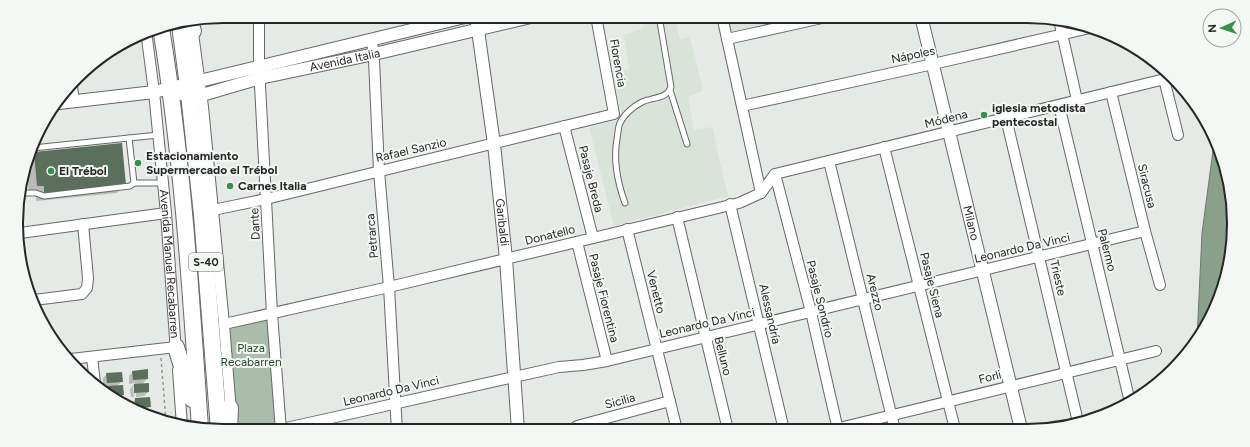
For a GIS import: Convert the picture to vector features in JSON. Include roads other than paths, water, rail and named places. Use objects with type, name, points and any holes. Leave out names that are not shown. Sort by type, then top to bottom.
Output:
[{"type":"main road","name":"S-40","points":[[189,26],[195,88],[202,215],[219,424]]},
{"type":"main road","name":"Avenida Manuel Recabarren","points":[[162,33],[171,90],[184,214],[200,422]]},
{"type":"main road","points":[[168,348],[198,422]]},
{"type":"main road","points":[[230,408],[230,424]]},
{"type":"street","name":"Dante","points":[[258,23],[278,424]]},
{"type":"street","name":"Avenida Italia","points":[[63,103],[195,88],[260,72],[372,39],[439,23]]},
{"type":"street","name":"Garibaldi","points":[[477,23],[494,144],[506,259],[518,424]]},
{"type":"street","name":"Avenida Italia","points":[[260,72],[374,54],[506,23]]},
{"type":"street","name":"Florencia","points":[[597,23],[614,114]]},
{"type":"street","points":[[724,23],[761,193]]},
{"type":"street","points":[[727,39],[799,23]]},
{"type":"street","name":"Milano","points":[[924,23],[1020,424]]},
{"type":"street","points":[[1061,26],[1077,100]]},
{"type":"street","name":"Nápoles","points":[[742,106],[1079,30]]},
{"type":"street","name":"Avenida Manuel Recabarren","points":[[147,38],[166,213],[168,348],[181,419]]},
{"type":"street","name":"Petrarca","points":[[372,39],[374,54],[379,171],[389,288],[396,424]]},
{"type":"street","name":"Módena","points":[[775,174],[1165,79]]},
{"type":"street","points":[[1168,82],[1178,135]]},
{"type":"street","points":[[195,88],[213,210],[224,324],[230,408]]},
{"type":"street","points":[[73,91],[74,102]]},
{"type":"street","name":"Siracusa","points":[[1111,92],[1145,232],[1160,285]]},
{"type":"street","name":"Palermo","points":[[1059,105],[1129,396]]},
{"type":"street","name":"Rafael Sanzio","points":[[213,210],[266,199],[614,114]]},
{"type":"street","name":"Trieste","points":[[1006,118],[1077,417]]},
{"type":"street","name":"Pasaje Breda","points":[[564,126],[593,238]]},
{"type":"street","name":"Pasaje Siena","points":[[884,147],[954,424]]},
{"type":"street","name":"Arezzo","points":[[829,161],[894,424]]},
{"type":"street","points":[[761,193],[775,174]]},
{"type":"street","name":"Pasaje Sondrio","points":[[775,174],[810,312],[835,424]]},
{"type":"street","name":"Donatello","points":[[272,314],[389,288],[627,230],[748,200],[761,193]]},
{"type":"street","name":"Alessandría","points":[[730,204],[783,424]]},
{"type":"street","points":[[23,233],[166,213]]},
{"type":"street","name":"Belluno","points":[[677,217],[727,424]]},
{"type":"street","points":[[38,300],[82,294],[87,288],[88,278],[83,224]]},
{"type":"street","name":"Venetto","points":[[627,230],[676,424]]},
{"type":"street","name":"Leonardo Da Vinci","points":[[305,424],[559,367],[607,361],[1145,232]]},
{"type":"street","name":"Pasaje Fiorentina","points":[[577,242],[607,361]]},
{"type":"street","points":[[224,324],[272,314]]},
{"type":"street","points":[[76,359],[168,348]]},
{"type":"street","name":"Forli","points":[[856,424],[1010,385],[1156,351]]},
{"type":"street","points":[[92,357],[94,377]]},
{"type":"street","name":"Sicilia","points":[[591,424],[670,401]]},
{"type":"lane","points":[[660,23],[671,80],[670,90],[686,144]]},
{"type":"lane","points":[[625,202],[617,179],[615,162],[620,123],[631,109],[637,105],[650,99],[665,95],[670,90]]},
{"type":"lane","points":[[38,147],[158,136]]},
{"type":"lane","points":[[129,138],[134,183]]},
{"type":"lane","points":[[26,193],[36,193],[44,196],[130,186],[134,183],[163,183]]},
{"type":"place","name":"iglesia metodista pentecostal","points":[[984,115]]},
{"type":"place","name":"Estacionamiento Supermercado el Trébol","points":[[138,163]]},
{"type":"place","name":"El Trébol","points":[[51,171]]},
{"type":"place","name":"Carnes Italia","points":[[230,186]]},
{"type":"park label","name":"Plaza Recabarren","points":[[251,355]]}]
